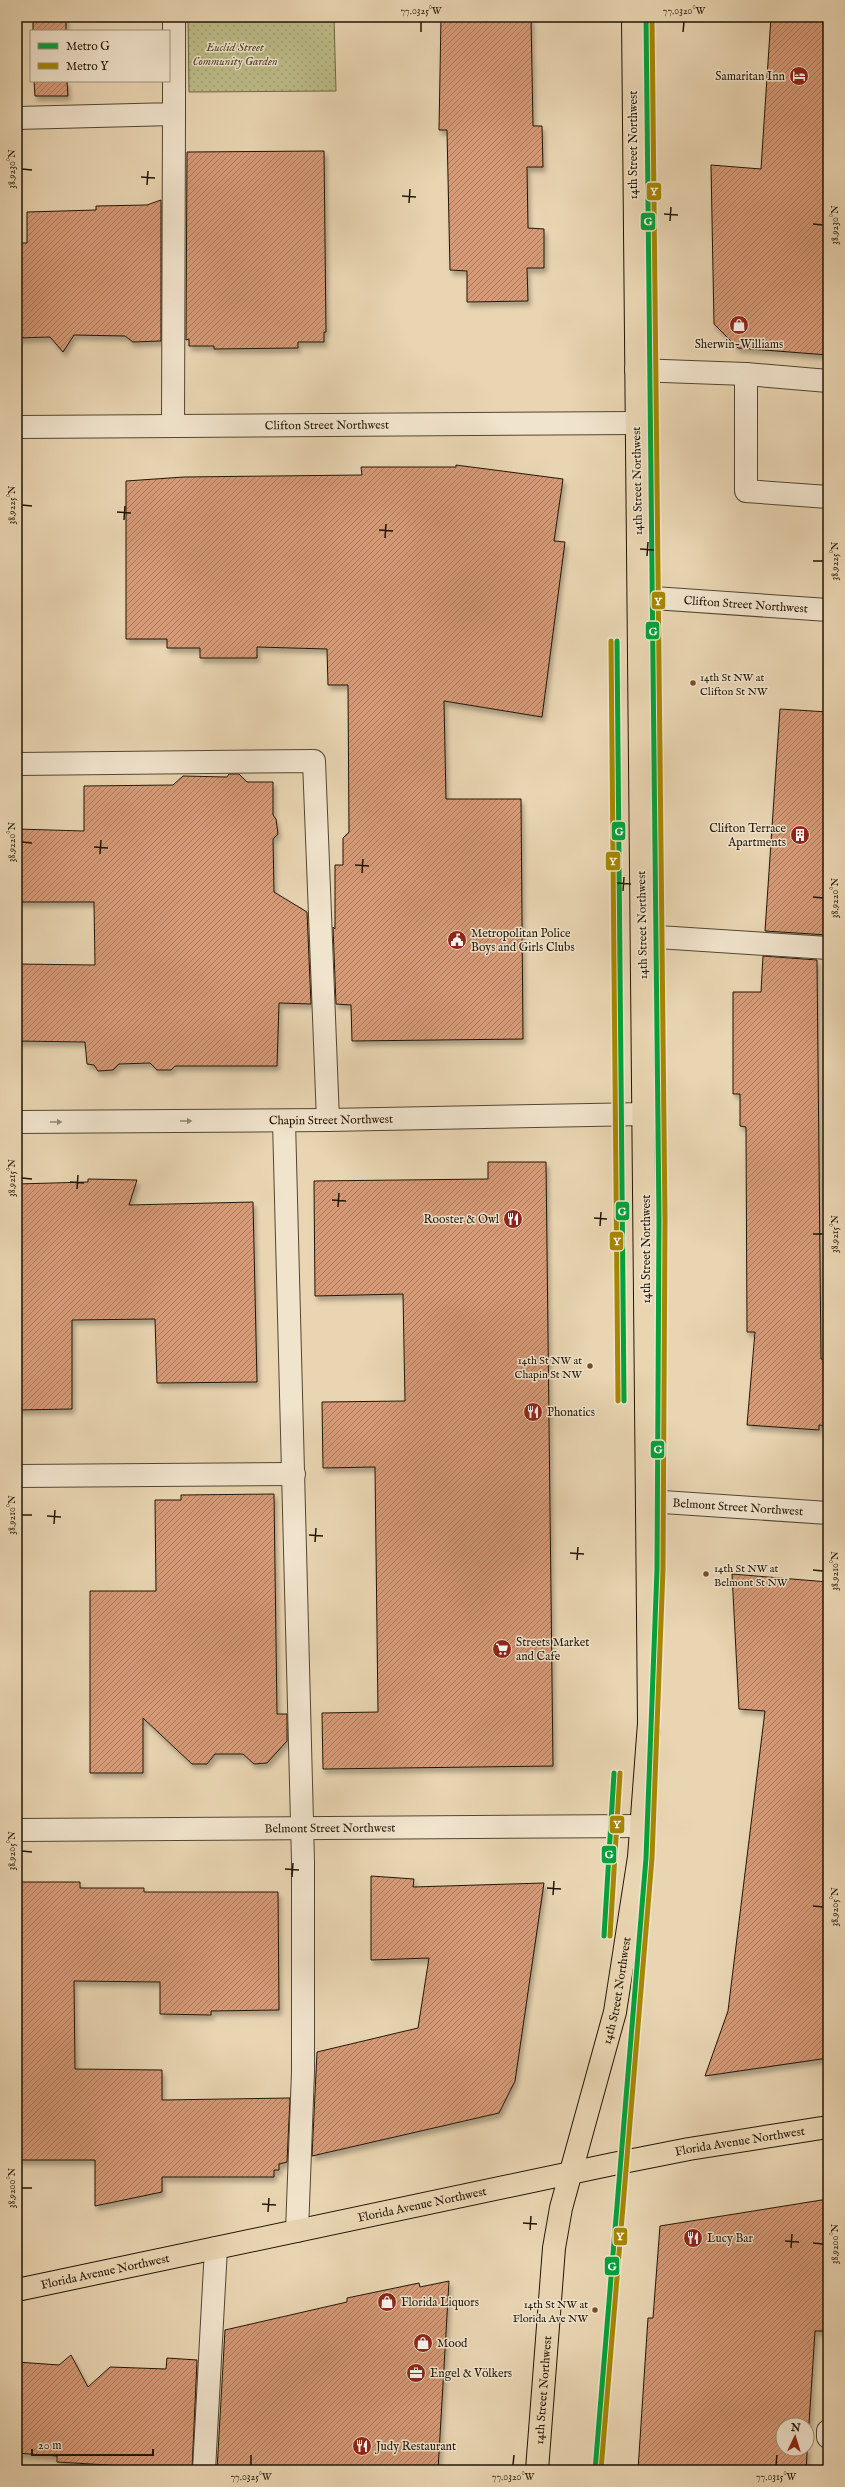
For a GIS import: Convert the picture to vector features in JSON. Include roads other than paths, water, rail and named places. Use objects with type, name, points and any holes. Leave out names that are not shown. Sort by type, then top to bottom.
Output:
[{"type":"main road","name":"14th Street Northwest","points":[[537,2470],[552,2262],[560,2215],[615,2012],[635,1894],[642,1826],[649,1723],[645,1114],[636,423],[633,17]]},
{"type":"main road","name":"Florida Avenue Northwest","points":[[17,2290],[571,2172],[683,2150],[828,2127]]},
{"type":"street","points":[[173,426],[174,17]]},
{"type":"street","points":[[17,118],[174,114]]},
{"type":"street","points":[[636,370],[746,374],[828,381]]},
{"type":"street","points":[[746,374],[746,491],[828,497]]},
{"type":"street","name":"Clifton Street Northwest","points":[[17,428],[636,423]]},
{"type":"street","name":"Clifton Street Northwest","points":[[639,597],[828,610]]},
{"type":"street","points":[[17,764],[314,761],[328,1120]]},
{"type":"street","points":[[642,936],[828,948]]},
{"type":"street","name":"Chapin Street Northwest","points":[[17,1122],[284,1121],[645,1114]]},
{"type":"street","points":[[284,1121],[302,1829],[303,2072],[297,2231]]},
{"type":"street","points":[[17,1476],[294,1474]]},
{"type":"street","name":"Belmont Street Northwest","points":[[648,1501],[828,1512]]},
{"type":"street","name":"Belmont Street Northwest","points":[[17,1830],[642,1826]]},
{"type":"street","points":[[204,2470],[216,2248]]},
{"type":"street","points":[[828,2431],[828,2437]]},
{"type":"metro line","name":"G","points":[[595,2470],[646,1858],[657,1569],[659,1219],[646,17]]},
{"type":"metro line","name":"Y","points":[[601,2470],[652,1858],[663,1569],[665,1219],[652,17]]},
{"type":"metro line","name":"Y","points":[[611,641],[618,1401]]},
{"type":"metro line","name":"G","points":[[617,641],[624,1401]]},
{"type":"metro line","name":"G","points":[[604,1936],[614,1773]]},
{"type":"metro line","name":"Y","points":[[610,1936],[620,1773]]},
{"type":"place","name":"Samaritan Inn","points":[[799,76]]},
{"type":"place","name":"Sherwin-Williams","points":[[739,325]]},
{"type":"place","name":"14th St NW at Clifton St NW","points":[[693,683]]},
{"type":"place","name":"Clifton Terrace Apartments","points":[[800,835]]},
{"type":"place","name":"Metropolitan Police Boys and Girls Clubs","points":[[457,940]]},
{"type":"place","name":"Rooster & Owl","points":[[513,1219]]},
{"type":"place","name":"14th St NW at Chapin St NW","points":[[590,1366]]},
{"type":"place","name":"Phonatics","points":[[533,1412]]},
{"type":"place","name":"14th St NW at Belmont St NW","points":[[706,1574]]},
{"type":"place","name":"Streets Market and Cafe","points":[[502,1649]]},
{"type":"place","name":"Lucy Bar","points":[[693,2238]]},
{"type":"place","name":"Florida Liquors","points":[[387,2302]]},
{"type":"place","name":"14th St NW at Florida Ave NW","points":[[595,2310]]},
{"type":"place","name":"Mood","points":[[423,2343]]},
{"type":"place","name":"Engel & Völkers","points":[[416,2373]]},
{"type":"place","name":"Judy Restaurant","points":[[362,2446]]},
{"type":"park label","name":"Euclid Street Community Garden","points":[[235,54]]}]
